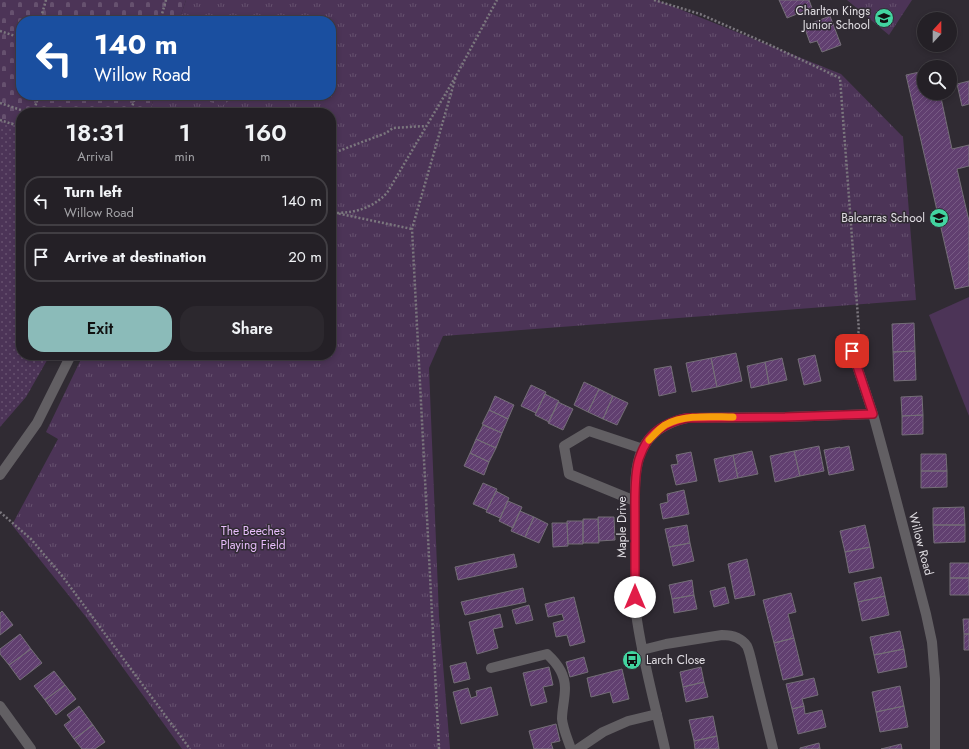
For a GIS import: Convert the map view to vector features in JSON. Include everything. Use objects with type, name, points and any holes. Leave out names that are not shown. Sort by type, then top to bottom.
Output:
[{"type":"street","name":"Willow Road","points":[[852,351],[873,414],[932,642],[935,679],[935,749]]},
{"type":"street","points":[[0,476],[37,424],[69,360]]},
{"type":"street","name":"Maple Drive","points":[[665,749],[642,650],[635,611],[635,501],[637,470],[639,459],[648,440],[666,425],[676,420],[687,418],[873,414]]},
{"type":"street","points":[[635,501],[569,474],[564,446],[589,431],[643,449]]},
{"type":"street","points":[[642,650],[666,644],[722,635],[736,637],[742,641],[747,646],[773,749]]},
{"type":"street","points":[[491,668],[547,654],[555,661],[564,678],[565,688],[562,721],[571,749]]},
{"type":"street","points":[[0,706],[31,749]]},
{"type":"street","points":[[578,749],[603,732],[628,721],[657,714]]},
{"type":"path","points":[[41,16],[46,0]]},
{"type":"path","points":[[162,16],[167,0]]},
{"type":"path","points":[[337,213],[352,212],[368,207],[379,201],[387,193],[456,76],[497,0]]},
{"type":"path","points":[[654,0],[700,14],[770,44],[840,78],[859,331],[852,351]]},
{"type":"path","points":[[0,31],[16,36]]},
{"type":"path","points":[[439,749],[412,229],[456,76]]},
{"type":"path","points":[[0,103],[16,108]]},
{"type":"path","points":[[0,120],[16,125]]},
{"type":"path","points":[[336,152],[386,133],[393,128],[426,126]]},
{"type":"path","points":[[337,213],[412,229]]},
{"type":"path","points":[[0,512],[31,539],[63,577],[190,749]]},
{"type":"green space","points":[[0,0],[186,0],[181,16],[16,16],[16,100],[153,100],[151,108],[16,108],[16,125],[0,120]]},
{"type":"green space","name":"The Beeches Playing Field","points":[[186,0],[657,0],[841,74],[903,137],[916,300],[443,336],[429,368],[439,616],[450,749],[182,749],[86,617],[12,525],[58,439],[46,432],[81,360],[336,360],[336,108],[151,108],[153,100],[336,100],[336,16],[181,16]]},
{"type":"green space","name":"Charlton Kings Junior School","points":[[847,0],[912,0],[889,35]]},
{"type":"green space","points":[[205,100],[230,100],[222,106]]},
{"type":"green space","points":[[0,120],[16,125],[16,360],[47,360],[26,397],[0,427]]},
{"type":"green space","points":[[969,297],[969,416],[929,315]]},
{"type":"building","points":[[779,0],[809,0],[812,8],[787,18]]},
{"type":"building","points":[[830,16],[841,45],[822,52],[817,41],[810,43],[804,26]]},
{"type":"building","points":[[917,73],[917,100],[942,100],[952,149],[969,145],[969,166],[957,169],[969,221],[969,286],[955,289],[906,75]]},
{"type":"building","points":[[969,81],[969,104],[962,106],[957,84]]},
{"type":"building","points":[[914,323],[915,351],[893,352],[892,324]]},
{"type":"building","points":[[915,351],[916,380],[894,381],[893,352]]},
{"type":"building","points":[[736,353],[742,381],[717,387],[711,358]]},
{"type":"building","points":[[815,355],[821,381],[804,385],[798,359]]},
{"type":"building","points":[[711,358],[717,387],[692,392],[686,363]]},
{"type":"building","points":[[782,358],[787,380],[769,384],[765,362]]},
{"type":"building","points":[[765,362],[769,384],[751,388],[747,366]]},
{"type":"building","points":[[671,366],[676,392],[659,396],[654,369]]},
{"type":"building","points":[[584,382],[599,389],[588,412],[574,405]]},
{"type":"building","points":[[531,385],[546,392],[536,413],[521,406]]},
{"type":"building","points":[[599,389],[613,396],[603,419],[588,412]]},
{"type":"building","points":[[545,394],[559,401],[549,422],[535,415]]},
{"type":"building","points":[[495,396],[514,405],[508,419],[489,410]]},
{"type":"building","points":[[613,396],[628,403],[617,425],[603,419]]},
{"type":"building","points":[[922,396],[923,415],[902,416],[901,397]]},
{"type":"building","points":[[558,402],[573,409],[563,430],[548,423]]},
{"type":"building","points":[[489,410],[508,419],[502,433],[482,424]]},
{"type":"building","points":[[923,415],[923,434],[902,435],[902,416]]},
{"type":"building","points":[[483,425],[502,433],[496,448],[476,439]]},
{"type":"building","points":[[476,439],[496,448],[489,462],[470,453]]},
{"type":"building","points":[[819,446],[824,471],[800,476],[794,451]]},
{"type":"building","points":[[849,446],[854,470],[829,475],[824,450]]},
{"type":"building","points":[[752,451],[758,474],[738,478],[733,455]]},
{"type":"building","points":[[794,451],[800,476],[775,482],[770,456]]},
{"type":"building","points":[[691,452],[697,481],[676,485],[671,465],[678,464],[676,455]]},
{"type":"building","points":[[470,453],[489,462],[484,475],[464,466]]},
{"type":"building","points":[[921,454],[946,454],[947,471],[921,471]]},
{"type":"building","points":[[733,455],[738,478],[719,482],[714,459]]},
{"type":"building","points":[[921,471],[947,471],[947,487],[921,488]]},
{"type":"building","points":[[483,483],[497,489],[487,510],[473,504]]},
{"type":"building","points":[[684,490],[689,514],[663,519],[660,504],[668,502],[667,494]]},
{"type":"building","points":[[496,491],[509,498],[500,518],[486,512]]},
{"type":"building","points":[[508,501],[522,507],[513,528],[499,521]]},
{"type":"building","points":[[964,507],[965,525],[933,525],[933,508]]},
{"type":"building","points":[[520,511],[534,517],[525,537],[511,531]]},
{"type":"building","points":[[534,517],[548,524],[539,543],[525,537]]},
{"type":"building","points":[[598,517],[614,517],[615,540],[599,541]]},
{"type":"building","points":[[583,519],[598,519],[599,543],[583,543]]},
{"type":"building","points":[[567,521],[583,521],[583,544],[568,544]]},
{"type":"building","points":[[552,523],[567,523],[568,546],[553,547]]},
{"type":"building","points":[[687,525],[690,543],[669,547],[665,529]]},
{"type":"building","points":[[865,525],[870,547],[845,552],[840,531]]},
{"type":"building","points":[[933,525],[965,525],[965,542],[934,543]]},
{"type":"building","points":[[690,543],[694,561],[673,566],[669,547]]},
{"type":"building","points":[[870,547],[874,568],[849,573],[845,552]]},
{"type":"building","points":[[514,554],[517,567],[458,580],[455,567]]},
{"type":"building","points":[[747,559],[755,595],[735,599],[728,564]]},
{"type":"building","points":[[950,563],[969,563],[969,578],[950,578]]},
{"type":"building","points":[[881,577],[885,596],[858,602],[854,583]]},
{"type":"building","points":[[950,578],[969,578],[969,595],[950,595]]},
{"type":"building","points":[[692,580],[694,595],[672,599],[669,585]]},
{"type":"building","points":[[725,587],[729,603],[714,607],[710,591]]},
{"type":"building","points":[[523,588],[526,602],[465,615],[461,602]]},
{"type":"building","points":[[791,593],[796,612],[788,614],[794,638],[774,643],[763,600]]},
{"type":"building","points":[[694,595],[697,609],[674,613],[672,599]]},
{"type":"building","points":[[885,596],[889,615],[862,621],[858,602]]},
{"type":"building","points":[[574,597],[585,642],[570,646],[567,635],[556,637],[553,623],[564,620],[562,614],[548,617],[545,604]]},
{"type":"building","points":[[529,605],[533,620],[516,624],[512,610]]},
{"type":"building","points":[[2,611],[13,625],[0,635],[0,613]]},
{"type":"building","points":[[500,614],[503,627],[493,629],[498,648],[477,654],[469,622]]},
{"type":"building","points":[[963,619],[969,619],[969,634],[964,634]]},
{"type":"building","points":[[900,631],[904,649],[874,655],[870,637]]},
{"type":"building","points":[[20,634],[31,649],[9,665],[0,654],[0,649]]},
{"type":"building","points":[[964,634],[969,634],[969,650],[964,650]]},
{"type":"building","points":[[794,638],[803,675],[783,680],[774,643]]},
{"type":"building","points":[[31,649],[42,663],[20,680],[9,665]]},
{"type":"building","points":[[904,649],[907,667],[878,673],[874,655]]},
{"type":"building","points":[[584,657],[588,672],[570,677],[566,662]]},
{"type":"building","points":[[466,662],[470,679],[454,683],[450,666]]},
{"type":"building","points":[[549,667],[553,685],[543,687],[547,702],[531,706],[523,673]]},
{"type":"building","points":[[701,667],[704,682],[683,687],[680,672]]},
{"type":"building","points":[[622,669],[629,699],[613,703],[610,692],[591,697],[587,678]]},
{"type":"building","points":[[54,671],[65,685],[45,700],[34,686]]},
{"type":"building","points":[[814,678],[818,695],[802,699],[804,706],[792,709],[786,684]]},
{"type":"building","points":[[704,682],[708,697],[686,702],[683,687]]},
{"type":"building","points":[[65,685],[76,699],[56,715],[45,700]]},
{"type":"building","points":[[900,686],[904,706],[876,712],[872,692]]},
{"type":"building","points":[[491,687],[498,715],[461,724],[453,692],[468,688],[471,698],[477,696],[476,691]]},
{"type":"building","points":[[79,706],[93,725],[74,739],[64,725],[71,720],[67,715]]},
{"type":"building","points":[[804,706],[805,714],[822,710],[826,727],[798,734],[792,709]]},
{"type":"building","points":[[904,706],[908,727],[880,732],[876,712]]},
{"type":"building","points":[[713,716],[717,736],[694,741],[689,720]]},
{"type":"building","points":[[556,724],[560,741],[551,743],[553,749],[534,749],[529,731]]},
{"type":"building","points":[[93,725],[105,742],[95,749],[82,749],[74,739]]},
{"type":"building","points":[[717,736],[719,749],[695,749],[694,741]]},
{"type":"building","points":[[819,743],[820,749],[800,749],[800,748]]},
{"type":"building","points":[[901,744],[902,749],[881,749]]},
{"type":"slow traffic","points":[[649,440],[656,432],[676,420],[687,418],[733,417]]},
{"type":"place","name":"Charlton Kings Junior School","points":[[884,18]]},
{"type":"place","name":"Balcarras School","points":[[939,218]]},
{"type":"place","name":"Larch Close","points":[[632,660]]},
{"type":"route","points":[[635,597],[635,501],[637,470],[639,459],[648,440],[666,425],[676,420],[687,418],[873,414],[852,351]]}]
